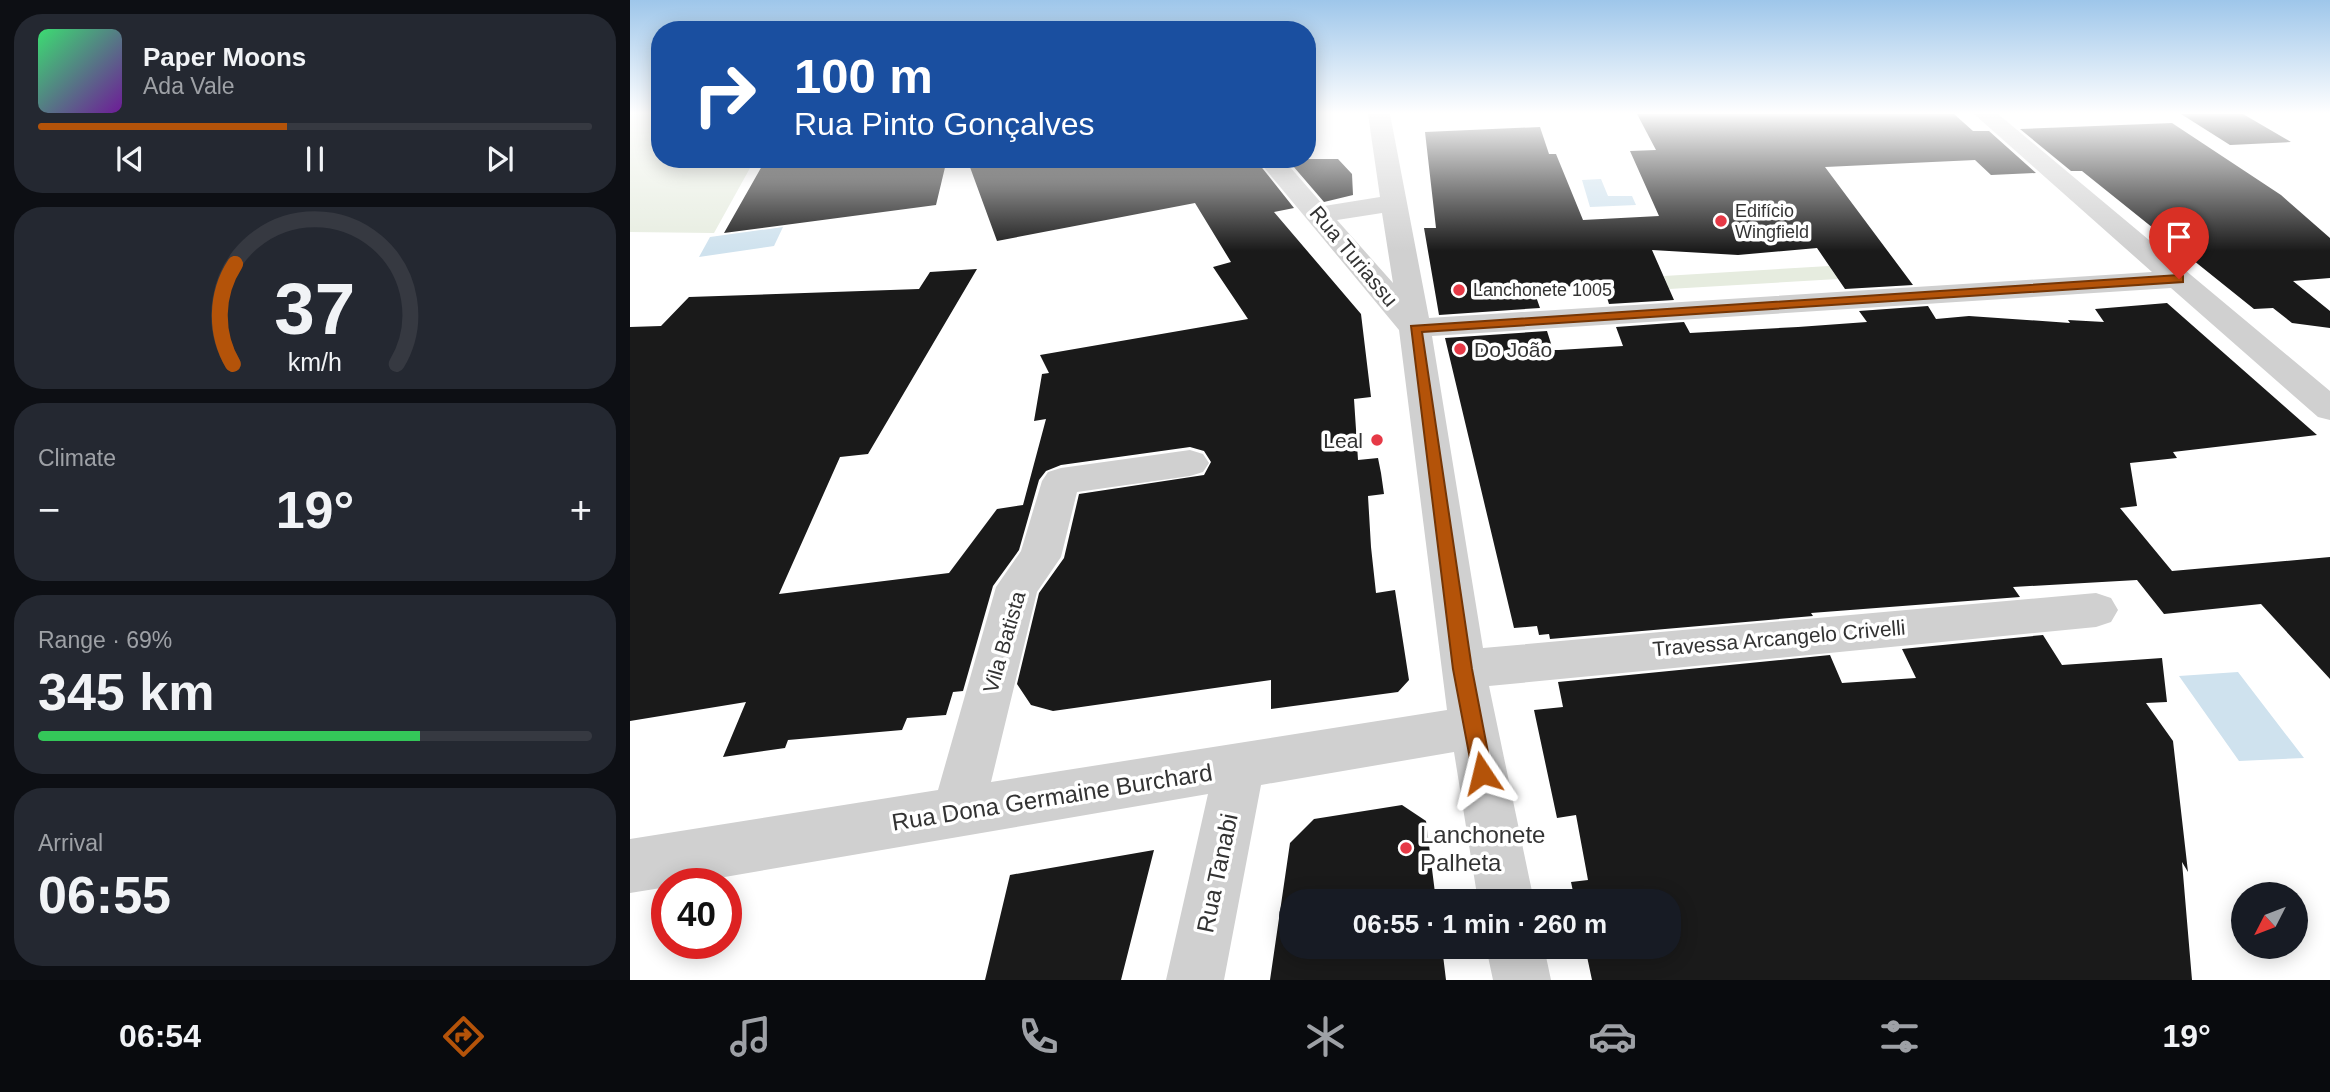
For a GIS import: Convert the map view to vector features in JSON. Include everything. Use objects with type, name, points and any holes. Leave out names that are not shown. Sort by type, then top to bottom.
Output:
[{"type":"street","points":[[1386,160],[1415,328],[1463,669],[1504,889]]},
{"type":"street","points":[[2039,160],[2330,409]]},
{"type":"street","name":"Rua Turiassu","points":[[1277,168],[1415,328]]},
{"type":"street","points":[[1320,215],[1392,203]]},
{"type":"street","points":[[1374,280],[1405,275]]},
{"type":"street","points":[[1415,328],[2179,279]]},
{"type":"street","name":"Vila Batista","points":[[958,813],[1017,587],[1041,557],[1061,481],[1190,463]]},
{"type":"street","name":"Travessa Arcangelo Crivelli","points":[[1463,669],[2096,610]]},
{"type":"street","name":"Rua Dona Germaine Burchard","points":[[630,866],[1474,727]]},
{"type":"street","name":"Rua Tanabi","points":[[1195,980],[1240,767]]},
{"type":"street","points":[[1518,959],[1522,980]]},
{"type":"shaded area","points":[[630,160],[651,160],[651,168],[750,168],[714,233],[630,232]]},
{"type":"shaded area","points":[[1829,266],[1838,279],[1669,289],[1664,276]]},
{"type":"water","points":[[1601,179],[1608,196],[1632,196],[1636,205],[1590,207],[1582,180]]},
{"type":"water","points":[[783,227],[774,246],[699,257],[710,237]]},
{"type":"water","points":[[2238,672],[2304,758],[2239,761],[2179,676]]},
{"type":"building","points":[[1316,160],[1339,160],[1352,174],[1353,195],[1324,202],[1295,168],[1316,168]]},
{"type":"building","points":[[1428,160],[1558,160],[1583,220],[1659,216],[1634,160],[2021,160],[2036,173],[1991,175],[1975,160],[1825,167],[1913,285],[1845,289],[1817,248],[1738,255],[1652,250],[1674,300],[1609,304],[1603,285],[1533,288],[1540,308],[1439,315],[1424,228],[1436,228]]},
{"type":"building","points":[[2057,160],[2228,160],[2281,195],[2330,238],[2330,278],[2293,281],[2330,311],[2330,328],[2292,323],[2273,308],[2254,309],[2082,171],[2071,171]]},
{"type":"building","points":[[761,168],[945,168],[936,205],[724,233]]},
{"type":"building","points":[[970,168],[1262,168],[1294,208],[1274,212],[1361,314],[1371,397],[1354,399],[1358,460],[1378,458],[1384,494],[1368,496],[1376,593],[1395,590],[1409,680],[1398,692],[1271,709],[1271,680],[1053,711],[1031,705],[1017,684],[1039,593],[1064,558],[1079,494],[1204,475],[1211,462],[1204,451],[1190,447],[1061,465],[1046,471],[1039,480],[1019,550],[993,586],[963,691],[953,692],[946,715],[907,718],[902,730],[788,740],[785,748],[723,757],[746,702],[630,721],[630,327],[661,326],[689,297],[919,289],[930,272],[977,269],[868,454],[840,457],[779,594],[949,573],[997,509],[1023,505],[1046,419],[1034,421],[1042,374],[1049,373],[1040,355],[1248,319],[1213,267],[1231,262],[1195,203],[997,241]]},
{"type":"building","points":[[2167,303],[2317,435],[2173,452],[2177,458],[2130,463],[2137,506],[2120,508],[2172,571],[2330,557],[2330,679],[2261,604],[2164,614],[2137,580],[2013,587],[2020,597],[1811,613],[1813,616],[1550,639],[1549,634],[1539,635],[1537,626],[1514,628],[1445,338],[1547,331],[1553,350],[1559,350],[1623,346],[1616,327],[1684,322],[1690,333],[1798,327],[1867,322],[1859,311],[1928,306],[1936,319],[1969,316],[2070,323],[2068,320],[2104,322],[2095,309]]},
{"type":"building","points":[[2043,635],[2062,665],[2162,658],[2167,702],[2146,703],[2173,741],[2188,872],[2182,862],[2192,980],[1592,980],[1588,959],[1681,959],[1681,889],[1572,889],[1571,882],[1588,880],[1576,815],[1557,818],[1534,710],[1563,707],[1558,682],[1830,655],[1842,683],[1916,678],[1902,649]]},
{"type":"building","points":[[1402,805],[1426,821],[1434,889],[1283,889],[1290,843],[1314,819]]},
{"type":"building","points":[[1154,850],[1121,980],[985,980],[1010,875]]},
{"type":"building","points":[[1279,918],[1279,959],[1443,959],[1446,980],[1270,980]]},
{"type":"place","name":"Edifício Wingfield","points":[[1721,221]]},
{"type":"place","name":"Lanchonete 1005","points":[[1459,290]]},
{"type":"place","name":"Do João","points":[[1460,349]]},
{"type":"place","name":"Leal","points":[[1377,440]]},
{"type":"place","name":"Lanchonete Palheta","points":[[1406,848]]},
{"type":"route","points":[[1482,773],[1463,669],[1415,328],[2179,279]]}]
